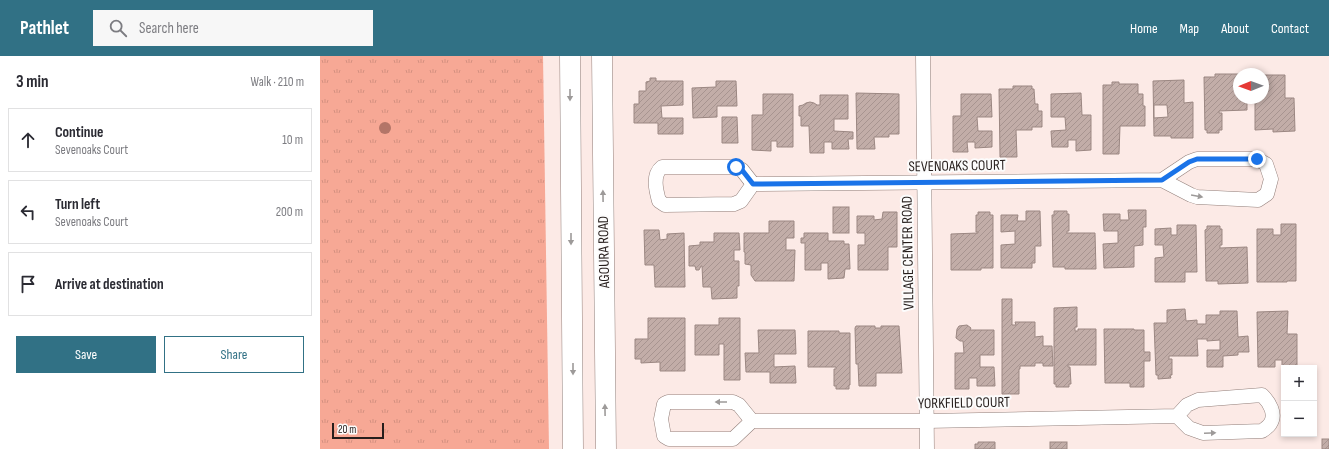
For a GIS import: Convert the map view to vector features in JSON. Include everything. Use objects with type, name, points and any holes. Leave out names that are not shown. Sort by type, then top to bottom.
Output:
[{"type":"main road","points":[[570,56],[573,449]]},
{"type":"main road","name":"AGOURA ROAD","points":[[602,56],[606,449]]},
{"type":"street","name":"VILLAGE CENTER ROAD","points":[[923,56],[927,449]]},
{"type":"street","name":"SEVENOAKS COURT","points":[[753,184],[1162,180],[1197,198],[1258,200],[1267,194],[1271,179],[1266,164],[1257,159],[1197,159],[1189,162],[1162,180]]},
{"type":"street","points":[[662,167],[736,167],[742,170],[753,184],[741,201],[734,204],[665,205],[659,201],[655,185],[658,170],[662,167]]},
{"type":"street","points":[[1262,395],[1268,402],[1272,412],[1271,423],[1262,431],[1203,433],[1189,428],[1177,416],[1187,405],[1198,400],[1262,395]]},
{"type":"street","points":[[668,402],[733,402],[739,405],[752,421],[733,439],[669,439],[664,436],[661,419],[664,404],[668,402]]},
{"type":"street","name":"YORKFIELD COURT","points":[[752,421],[927,421],[1177,416]]},
{"type":"green space","points":[[320,56],[543,56],[549,449],[320,449]]},
{"type":"building","points":[[1215,74],[1233,74],[1233,104],[1247,104],[1247,110],[1219,111],[1219,113],[1222,113],[1222,130],[1219,130],[1219,133],[1207,133],[1207,130],[1205,130],[1204,77],[1215,77]]},
{"type":"building","points":[[1269,75],[1285,75],[1285,98],[1294,98],[1295,131],[1273,132],[1273,129],[1255,130],[1255,104],[1269,104]]},
{"type":"building","points":[[650,78],[656,78],[656,81],[683,81],[683,105],[661,106],[662,118],[683,118],[683,134],[658,134],[658,123],[634,123],[634,104],[639,104],[639,91],[646,91],[646,82],[650,81]]},
{"type":"building","points":[[1184,80],[1184,103],[1193,102],[1193,138],[1154,136],[1153,81]],"holes":[[[1154,105],[1167,105],[1168,117],[1154,118]]]},
{"type":"building","points":[[716,81],[736,81],[737,106],[717,106],[717,117],[693,118],[692,88],[716,87]]},
{"type":"building","points":[[1112,82],[1119,82],[1119,84],[1138,84],[1138,94],[1143,94],[1143,106],[1145,106],[1145,126],[1120,126],[1119,154],[1103,154],[1103,85],[1112,85]]},
{"type":"building","points":[[1013,86],[1032,86],[1032,89],[1034,89],[1035,104],[1038,104],[1038,111],[1042,111],[1042,127],[1032,127],[1032,130],[1016,130],[1017,157],[1000,157],[999,89],[1013,89]]},
{"type":"building","points":[[856,93],[899,94],[899,134],[889,134],[889,137],[874,137],[875,149],[857,149]]},
{"type":"building","points":[[1081,93],[1082,115],[1091,115],[1091,150],[1076,151],[1076,140],[1068,140],[1068,147],[1052,147],[1051,131],[1066,130],[1065,117],[1051,117],[1051,94]]},
{"type":"building","points":[[763,94],[793,94],[793,147],[777,147],[777,141],[771,141],[771,151],[752,150],[752,115],[763,115]]},
{"type":"building","points":[[961,94],[991,94],[992,117],[977,117],[978,131],[992,131],[992,147],[975,148],[975,142],[967,142],[968,152],[953,152],[953,116],[961,116]]},
{"type":"building","points":[[820,95],[848,95],[848,119],[834,119],[834,131],[853,132],[853,139],[848,139],[849,149],[832,149],[832,142],[824,142],[824,153],[810,153],[809,126],[801,126],[799,106],[810,102],[820,105]]},
{"type":"building","points":[[722,117],[737,117],[738,143],[722,143]]},
{"type":"building","points":[[833,207],[849,207],[849,233],[833,233]]},
{"type":"building","points":[[1128,210],[1146,210],[1146,227],[1143,227],[1143,245],[1134,246],[1134,267],[1104,268],[1103,244],[1118,243],[1118,231],[1104,231],[1103,214],[1120,214],[1120,220],[1129,220]]},
{"type":"building","points":[[1026,211],[1040,211],[1041,246],[1035,246],[1035,263],[1032,263],[1032,268],[1001,268],[1001,245],[1015,244],[1015,231],[1001,232],[1001,215],[1018,215],[1017,221],[1026,221]]},
{"type":"building","points":[[1054,211],[1067,211],[1067,214],[1069,214],[1069,231],[1067,231],[1067,233],[1095,233],[1096,269],[1065,269],[1065,267],[1053,267],[1052,215],[1054,215]]},
{"type":"building","points":[[883,212],[897,212],[897,247],[888,247],[888,270],[858,270],[858,245],[865,245],[865,233],[857,233],[857,216],[874,216],[874,220],[882,219]]},
{"type":"building","points":[[978,212],[990,212],[990,215],[993,215],[993,268],[981,268],[981,270],[951,270],[951,234],[978,233],[976,232],[976,215],[978,215]]},
{"type":"building","points":[[769,221],[794,221],[794,238],[786,238],[786,250],[795,250],[794,281],[755,281],[751,275],[751,265],[745,264],[744,233],[769,233]]},
{"type":"building","points":[[1281,224],[1296,224],[1296,281],[1257,282],[1257,229],[1273,229],[1273,235],[1281,235]]},
{"type":"building","points":[[1177,225],[1196,225],[1197,272],[1185,272],[1185,282],[1155,282],[1155,258],[1164,257],[1163,245],[1155,245],[1155,229],[1171,228],[1171,235],[1177,235]]},
{"type":"building","points":[[1207,226],[1220,226],[1220,229],[1222,229],[1222,245],[1220,245],[1220,248],[1247,247],[1248,283],[1218,284],[1218,281],[1206,281],[1205,230],[1207,229]]},
{"type":"building","points":[[644,230],[659,230],[660,240],[667,239],[667,234],[684,233],[685,287],[655,287],[654,265],[645,265]]},
{"type":"building","points":[[714,233],[739,233],[740,250],[734,250],[734,261],[739,261],[739,286],[737,286],[737,298],[712,299],[711,287],[703,287],[702,266],[699,270],[696,270],[695,266],[689,266],[689,246],[700,245],[700,242],[714,242]]},
{"type":"building","points":[[804,233],[828,233],[828,241],[844,241],[844,244],[849,244],[850,269],[845,269],[844,278],[828,279],[828,263],[821,263],[821,270],[805,270],[805,243],[801,243],[801,238],[804,238]]},
{"type":"building","points":[[1002,299],[1012,299],[1012,325],[1016,325],[1015,322],[1035,322],[1035,337],[1043,336],[1043,346],[1052,346],[1053,366],[1043,366],[1043,363],[1035,363],[1035,366],[1020,366],[1019,394],[1002,394]]},
{"type":"building","points":[[1077,307],[1077,327],[1075,327],[1075,331],[1078,331],[1078,329],[1096,329],[1096,365],[1068,365],[1068,367],[1070,367],[1071,384],[1069,384],[1069,387],[1056,387],[1056,384],[1054,384],[1054,308]]},
{"type":"building","points":[[1185,309],[1186,321],[1197,320],[1197,324],[1206,324],[1206,315],[1220,315],[1220,311],[1237,311],[1238,337],[1248,336],[1249,352],[1238,352],[1238,355],[1223,356],[1223,367],[1207,367],[1207,350],[1220,350],[1220,340],[1207,341],[1207,339],[1197,339],[1198,356],[1169,356],[1169,359],[1172,359],[1171,378],[1158,379],[1158,375],[1156,375],[1154,323],[1167,323],[1167,310]]},
{"type":"building","points":[[1288,311],[1287,334],[1297,334],[1297,365],[1282,365],[1282,360],[1275,360],[1275,367],[1258,367],[1257,312]]},
{"type":"building","points":[[648,318],[685,318],[685,371],[660,371],[660,362],[641,363],[641,359],[635,359],[635,339],[648,339]]},
{"type":"building","points":[[719,318],[740,318],[740,380],[724,380],[724,344],[719,344],[719,355],[695,355],[695,325],[719,325]]},
{"type":"building","points":[[967,325],[971,328],[970,330],[994,330],[994,355],[980,355],[980,367],[994,367],[995,386],[977,386],[977,378],[969,378],[969,389],[955,389],[955,353],[964,353],[963,341],[956,338],[957,329],[959,326]]},
{"type":"building","points":[[856,326],[875,326],[875,328],[881,328],[881,326],[899,326],[902,373],[876,373],[876,386],[859,386],[858,364],[856,364]]},
{"type":"building","points":[[1104,329],[1144,330],[1144,352],[1150,352],[1150,361],[1144,361],[1144,387],[1130,387],[1130,383],[1105,383]]},
{"type":"building","points":[[758,330],[795,330],[796,354],[774,354],[774,367],[795,366],[796,383],[770,383],[770,372],[746,372],[745,353],[759,353]]},
{"type":"building","points":[[808,331],[839,331],[839,333],[850,333],[849,389],[836,389],[836,386],[834,386],[834,369],[836,369],[836,367],[808,367]]},
{"type":"building","points":[[1322,439],[1329,439],[1329,449],[1322,449]]},
{"type":"building","points":[[978,442],[995,442],[995,449],[975,449],[975,444],[978,444]]},
{"type":"building","points":[[1050,442],[1067,442],[1067,449],[1050,449]]},
{"type":"route","points":[[736,167],[742,170],[753,184],[1162,180],[1189,162],[1197,159],[1257,159]]}]
